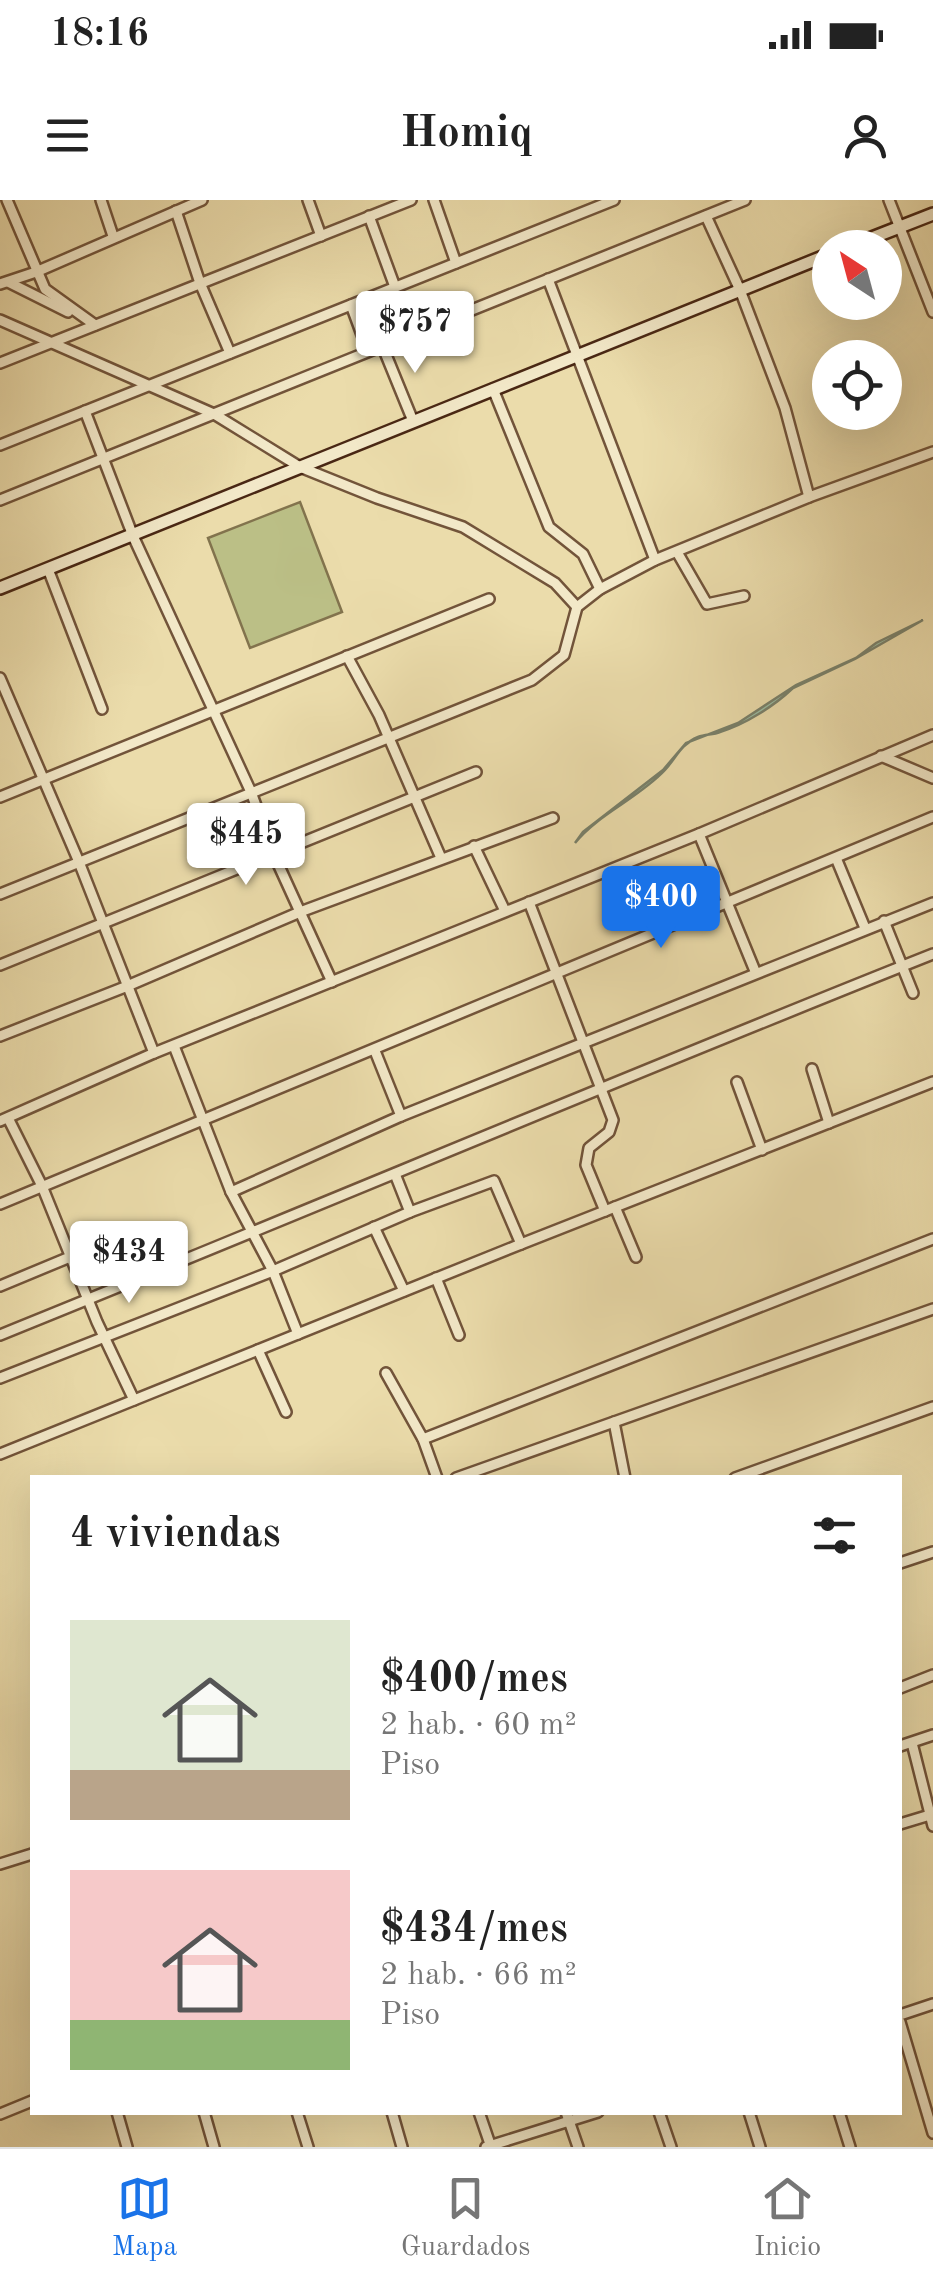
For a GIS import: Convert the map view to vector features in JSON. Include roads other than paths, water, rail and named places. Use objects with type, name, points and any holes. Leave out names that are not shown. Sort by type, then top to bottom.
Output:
[{"type":"street","points":[[8,200],[45,290],[95,325]]},
{"type":"street","points":[[101,200],[114,236]]},
{"type":"street","points":[[308,200],[321,236]]},
{"type":"street","points":[[0,362],[411,200]]},
{"type":"street","points":[[434,200],[456,263]]},
{"type":"street","points":[[0,445],[614,200]]},
{"type":"street","points":[[0,500],[706,216],[725,204],[746,200]]},
{"type":"street","points":[[889,200],[933,312]]},
{"type":"street","points":[[4,283],[197,201]]},
{"type":"street","points":[[176,211],[200,284],[230,353]]},
{"type":"street","points":[[892,230],[933,214]]},
{"type":"street","points":[[369,216],[394,288]]},
{"type":"street","points":[[706,216],[740,290],[785,408],[809,497]]},
{"type":"street","points":[[0,588],[812,261]]},
{"type":"street","points":[[548,278],[655,560]]},
{"type":"street","points":[[4,283],[65,312],[75,312]]},
{"type":"street","points":[[351,305],[368,351]]},
{"type":"street","points":[[0,320],[214,414],[300,467],[463,527],[554,583],[576,608]]},
{"type":"street","points":[[382,345],[413,421]]},
{"type":"street","points":[[494,389],[549,527],[583,554],[600,589]]},
{"type":"street","points":[[85,411],[134,536],[251,792],[274,855],[332,982]]},
{"type":"street","points":[[0,894],[532,680],[564,655],[576,608],[600,589],[655,560],[933,452]]},
{"type":"street","points":[[677,552],[707,604],[744,596]]},
{"type":"street","points":[[48,569],[102,709]]},
{"type":"street","points":[[0,797],[488,599]]},
{"type":"street","points":[[347,656],[388,737],[440,858]]},
{"type":"street","points":[[0,678],[79,862],[154,1054]]},
{"type":"street","points":[[134,1400],[42,1186],[4,1120],[154,1054],[933,735]]},
{"type":"street","points":[[881,756],[933,778]]},
{"type":"street","points":[[0,966],[476,772]]},
{"type":"street","points":[[0,1204],[933,817]]},
{"type":"street","points":[[0,1036],[300,912],[552,818]]},
{"type":"street","points":[[699,834],[755,972]]},
{"type":"street","points":[[474,846],[505,912]]},
{"type":"street","points":[[836,858],[866,928]]},
{"type":"street","points":[[529,902],[613,1120],[609,1132],[588,1148],[586,1165],[636,1257]]},
{"type":"street","points":[[231,1192],[401,1116],[933,903]]},
{"type":"street","points":[[884,922],[913,993]]},
{"type":"street","points":[[0,1335],[600,1086],[933,954]]},
{"type":"street","points":[[174,1046],[231,1192],[273,1270],[298,1334]]},
{"type":"street","points":[[375,1051],[401,1116]]},
{"type":"street","points":[[812,1069],[828,1123]]},
{"type":"street","points":[[737,1082],[762,1150]]},
{"type":"street","points":[[0,1454],[933,1082]]},
{"type":"street","points":[[395,1174],[410,1212]]},
{"type":"street","points":[[0,1378],[494,1181],[522,1244]]},
{"type":"street","points":[[374,1227],[404,1291]]},
{"type":"street","points":[[422,1438],[933,1239]]},
{"type":"street","points":[[0,1286],[70,1257]]},
{"type":"street","points":[[436,1278],[459,1335]]},
{"type":"street","points":[[464,1475],[933,1309]]},
{"type":"street","points":[[258,1350],[286,1412]]},
{"type":"street","points":[[386,1373],[422,1438],[436,1475]]},
{"type":"street","points":[[761,1473],[933,1406]]},
{"type":"street","points":[[614,1422],[624,1475]]},
{"type":"street","points":[[902,1562],[933,1552]]},
{"type":"street","points":[[902,1687],[933,1675]]},
{"type":"street","points":[[902,1745],[933,1735]]},
{"type":"street","points":[[912,1742],[933,1826]]},
{"type":"street","points":[[902,1823],[931,1814]]},
{"type":"street","points":[[0,1864],[30,1855]]},
{"type":"street","points":[[902,2017],[933,2004]]},
{"type":"street","points":[[902,2025],[933,2133]]},
{"type":"street","points":[[0,2114],[30,2102]]},
{"type":"street","points":[[119,2115],[127,2147]]},
{"type":"street","points":[[205,2115],[214,2147]]},
{"type":"street","points":[[298,2115],[308,2147]]},
{"type":"street","points":[[393,2115],[402,2147]]},
{"type":"street","points":[[480,2115],[489,2147],[568,2117],[578,2147]]},
{"type":"street","points":[[661,2115],[671,2147]]},
{"type":"street","points":[[750,2115],[760,2147]]},
{"type":"street","points":[[840,2115],[850,2147]]}]
